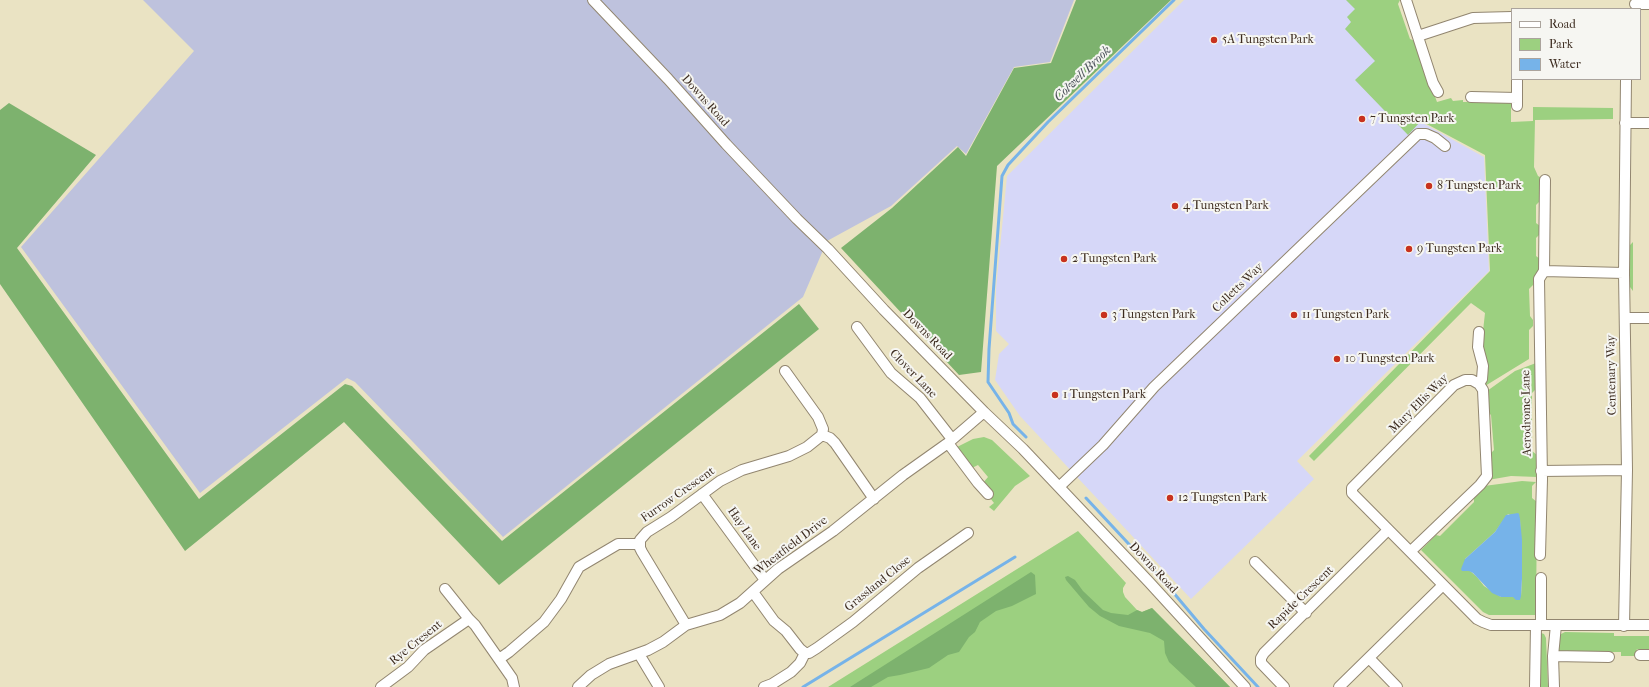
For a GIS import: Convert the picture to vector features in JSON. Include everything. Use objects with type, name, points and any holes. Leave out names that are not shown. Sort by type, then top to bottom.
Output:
[{"type":"street","name":"Downs Road","points":[[593,0],[668,79],[726,144],[984,412],[1023,449],[1150,582],[1245,687]]},
{"type":"street","points":[[1406,0],[1438,92]]},
{"type":"street","points":[[1634,4],[1649,4]]},
{"type":"street","points":[[1418,36],[1473,18],[1511,17]]},
{"type":"street","points":[[1471,98],[1517,102],[1517,80]]},
{"type":"street","name":"Centenary Way","points":[[1624,626],[1627,470],[1624,273],[1626,80]]},
{"type":"street","points":[[1626,123],[1649,123]]},
{"type":"street","name":"Colletts Way","points":[[1059,487],[1103,445],[1154,387],[1418,134],[1426,134],[1435,138],[1444,146]]},
{"type":"street","name":"Aerodrome Lane","points":[[1540,555],[1541,471],[1539,279],[1544,271],[1544,180]]},
{"type":"street","points":[[1544,271],[1624,273]]},
{"type":"street","points":[[1625,318],[1649,318]]},
{"type":"street","name":"Clover Lane","points":[[857,327],[891,373],[920,398],[978,484],[988,494]]},
{"type":"street","points":[[1411,551],[1480,485],[1487,476],[1483,390],[1479,384],[1482,379],[1483,366],[1478,347],[1479,332]]},
{"type":"street","points":[[785,371],[818,417],[823,429],[822,435],[835,443],[874,499]]},
{"type":"street","name":"Mary Ellis Way","points":[[1479,384],[1469,379],[1460,381],[1454,385],[1352,488],[1352,493],[1443,585],[1483,622],[1491,625],[1624,626]]},
{"type":"street","name":"Wheatfield Drive","points":[[578,687],[591,675],[609,664],[639,654],[663,642],[686,625],[726,612],[753,592],[765,580],[833,531],[916,465],[950,441],[984,412]]},
{"type":"street","name":"Furrow Crescent","points":[[639,544],[642,536],[647,532],[671,517],[731,474],[789,456],[807,447],[822,435]]},
{"type":"street","points":[[1541,471],[1627,470]]},
{"type":"street","name":"Hay Lane","points":[[702,494],[765,580]]},
{"type":"street","name":"Rapide Crescent","points":[[1284,687],[1261,663],[1261,658],[1264,653],[1388,530]]},
{"type":"street","name":"Grassland Close","points":[[764,687],[772,684],[791,672],[800,663],[805,653],[809,653],[817,648],[918,568],[968,533]]},
{"type":"street","points":[[499,659],[544,622],[561,599],[578,567],[618,544],[639,544],[642,552],[686,625]]},
{"type":"street","points":[[1255,562],[1306,612]]},
{"type":"street","points":[[1535,687],[1541,578]]},
{"type":"street","points":[[1339,687],[1443,585]]},
{"type":"street","points":[[445,589],[499,659],[512,678],[514,687]]},
{"type":"street","points":[[753,592],[774,621],[786,631],[800,650],[805,653]]},
{"type":"street","name":"Rye Cresent","points":[[380,687],[408,667],[424,650],[469,619]]},
{"type":"street","points":[[1624,626],[1649,625]]},
{"type":"street","points":[[1554,687],[1553,656],[1556,626]]},
{"type":"street","points":[[639,654],[659,687]]},
{"type":"street","points":[[1553,656],[1609,657]]},
{"type":"street","points":[[1369,658],[1398,687]]},
{"type":"shaded area","points":[[143,0],[1074,0],[1050,62],[1014,67],[966,154],[957,146],[891,206],[827,241],[803,297],[503,537],[355,382],[347,378],[200,493],[21,247],[194,51]]},
{"type":"shaded area","points":[[1184,0],[1381,0],[1419,121],[1484,157],[1489,271],[1297,461],[1314,479],[1191,599],[1020,416],[995,380],[999,354],[1009,344],[996,331],[996,289],[1007,176]]},
{"type":"green space","points":[[1076,0],[1171,0],[997,166],[981,372],[959,375],[841,248],[892,208],[958,147],[966,156],[1014,68],[1051,63]]},
{"type":"green space","points":[[1346,0],[1400,0],[1398,4],[1410,39],[1415,41],[1437,102],[1451,98],[1453,101],[1463,100],[1463,102],[1511,102],[1511,122],[1533,121],[1533,107],[1613,108],[1613,119],[1535,120],[1534,167],[1538,176],[1540,177],[1540,201],[1536,205],[1536,223],[1540,226],[1540,234],[1536,238],[1536,256],[1540,259],[1540,270],[1535,275],[1533,285],[1529,289],[1530,316],[1533,320],[1533,326],[1529,330],[1529,359],[1485,386],[1481,349],[1485,313],[1471,303],[1314,461],[1309,456],[1490,271],[1485,155],[1421,121],[1408,135],[1355,80],[1375,61],[1345,29],[1351,22],[1347,17],[1355,9]]},
{"type":"green space","points":[[9,103],[96,155],[17,248],[199,499],[345,384],[352,386],[502,541],[799,304],[819,329],[499,585],[344,422],[185,551],[0,284],[0,110]]},
{"type":"green space","points":[[1633,242],[1633,291],[1630,287],[1630,245]]},
{"type":"green space","points":[[1536,363],[1536,389],[1532,393],[1532,451],[1537,455],[1537,477],[1511,476],[1488,480],[1491,453],[1494,450],[1491,415],[1488,412],[1487,391],[1515,371]]},
{"type":"green space","points":[[984,437],[992,440],[1030,476],[1015,486],[994,511],[989,507],[994,503],[990,498],[991,495],[982,484],[988,477],[978,465],[970,469],[957,447],[973,439]]},
{"type":"green space","points":[[1522,481],[1536,482],[1532,486],[1532,498],[1537,502],[1536,615],[1489,615],[1483,612],[1421,550],[1436,535],[1440,536],[1474,502],[1474,496],[1484,486]],"holes":[[[1508,514],[1520,519],[1522,579],[1521,596],[1501,597],[1484,586],[1469,570],[1465,559],[1495,532]]]},
{"type":"green space","points":[[1078,531],[1126,583],[1123,588],[1125,597],[1137,610],[1142,612],[1152,608],[1230,687],[828,687]]},
{"type":"green space","points":[[1031,572],[1035,575],[1036,594],[1012,606],[996,611],[980,622],[975,632],[969,637],[959,652],[948,655],[929,668],[888,677],[871,687],[850,687]]},
{"type":"green space","points":[[1068,576],[1075,580],[1083,591],[1103,610],[1111,613],[1128,615],[1137,610],[1142,612],[1152,608],[1230,687],[1196,687],[1169,662],[1165,653],[1164,641],[1150,633],[1119,626],[1100,616],[1089,607],[1066,580],[1065,577]]},
{"type":"green space","points":[[1538,632],[1544,634],[1546,638],[1548,687],[1537,687]]},
{"type":"green space","points":[[1565,632],[1614,633],[1614,636],[1649,636],[1649,652],[1643,652],[1637,649],[1634,656],[1621,656],[1621,652],[1601,652],[1594,654],[1559,653],[1559,638],[1561,634]]},
{"type":"water","points":[[1518,513],[1522,540],[1522,579],[1520,600],[1516,600],[1513,597],[1501,597],[1492,593],[1473,573],[1469,571],[1462,571],[1461,569],[1465,559],[1495,532],[1506,515]]},
{"type":"waterway","name":"Colwell Brook","points":[[1026,437],[1013,424],[1009,413],[988,382],[989,349],[1002,176],[1008,165],[1048,122],[1174,0]]},
{"type":"waterway","points":[[1086,498],[1167,585],[1204,629],[1258,687]]},
{"type":"waterway","points":[[803,687],[1015,557]]},
{"type":"place","name":"5A Tungsten Park","points":[[1214,40]]},
{"type":"place","name":"7 Tungsten Park","points":[[1362,119]]},
{"type":"place","name":"8 Tungsten Park","points":[[1429,186]]},
{"type":"place","name":"4 Tungsten Park","points":[[1175,206]]},
{"type":"place","name":"9 Tungsten Park","points":[[1409,249]]},
{"type":"place","name":"2 Tungsten Park","points":[[1064,259]]},
{"type":"place","name":"3 Tungsten Park","points":[[1104,315]]},
{"type":"place","name":"11 Tungsten Park","points":[[1294,315]]},
{"type":"place","name":"10 Tungsten Park","points":[[1337,359]]},
{"type":"place","name":"1 Tungsten Park","points":[[1055,395]]},
{"type":"place","name":"12 Tungsten Park","points":[[1170,498]]}]
